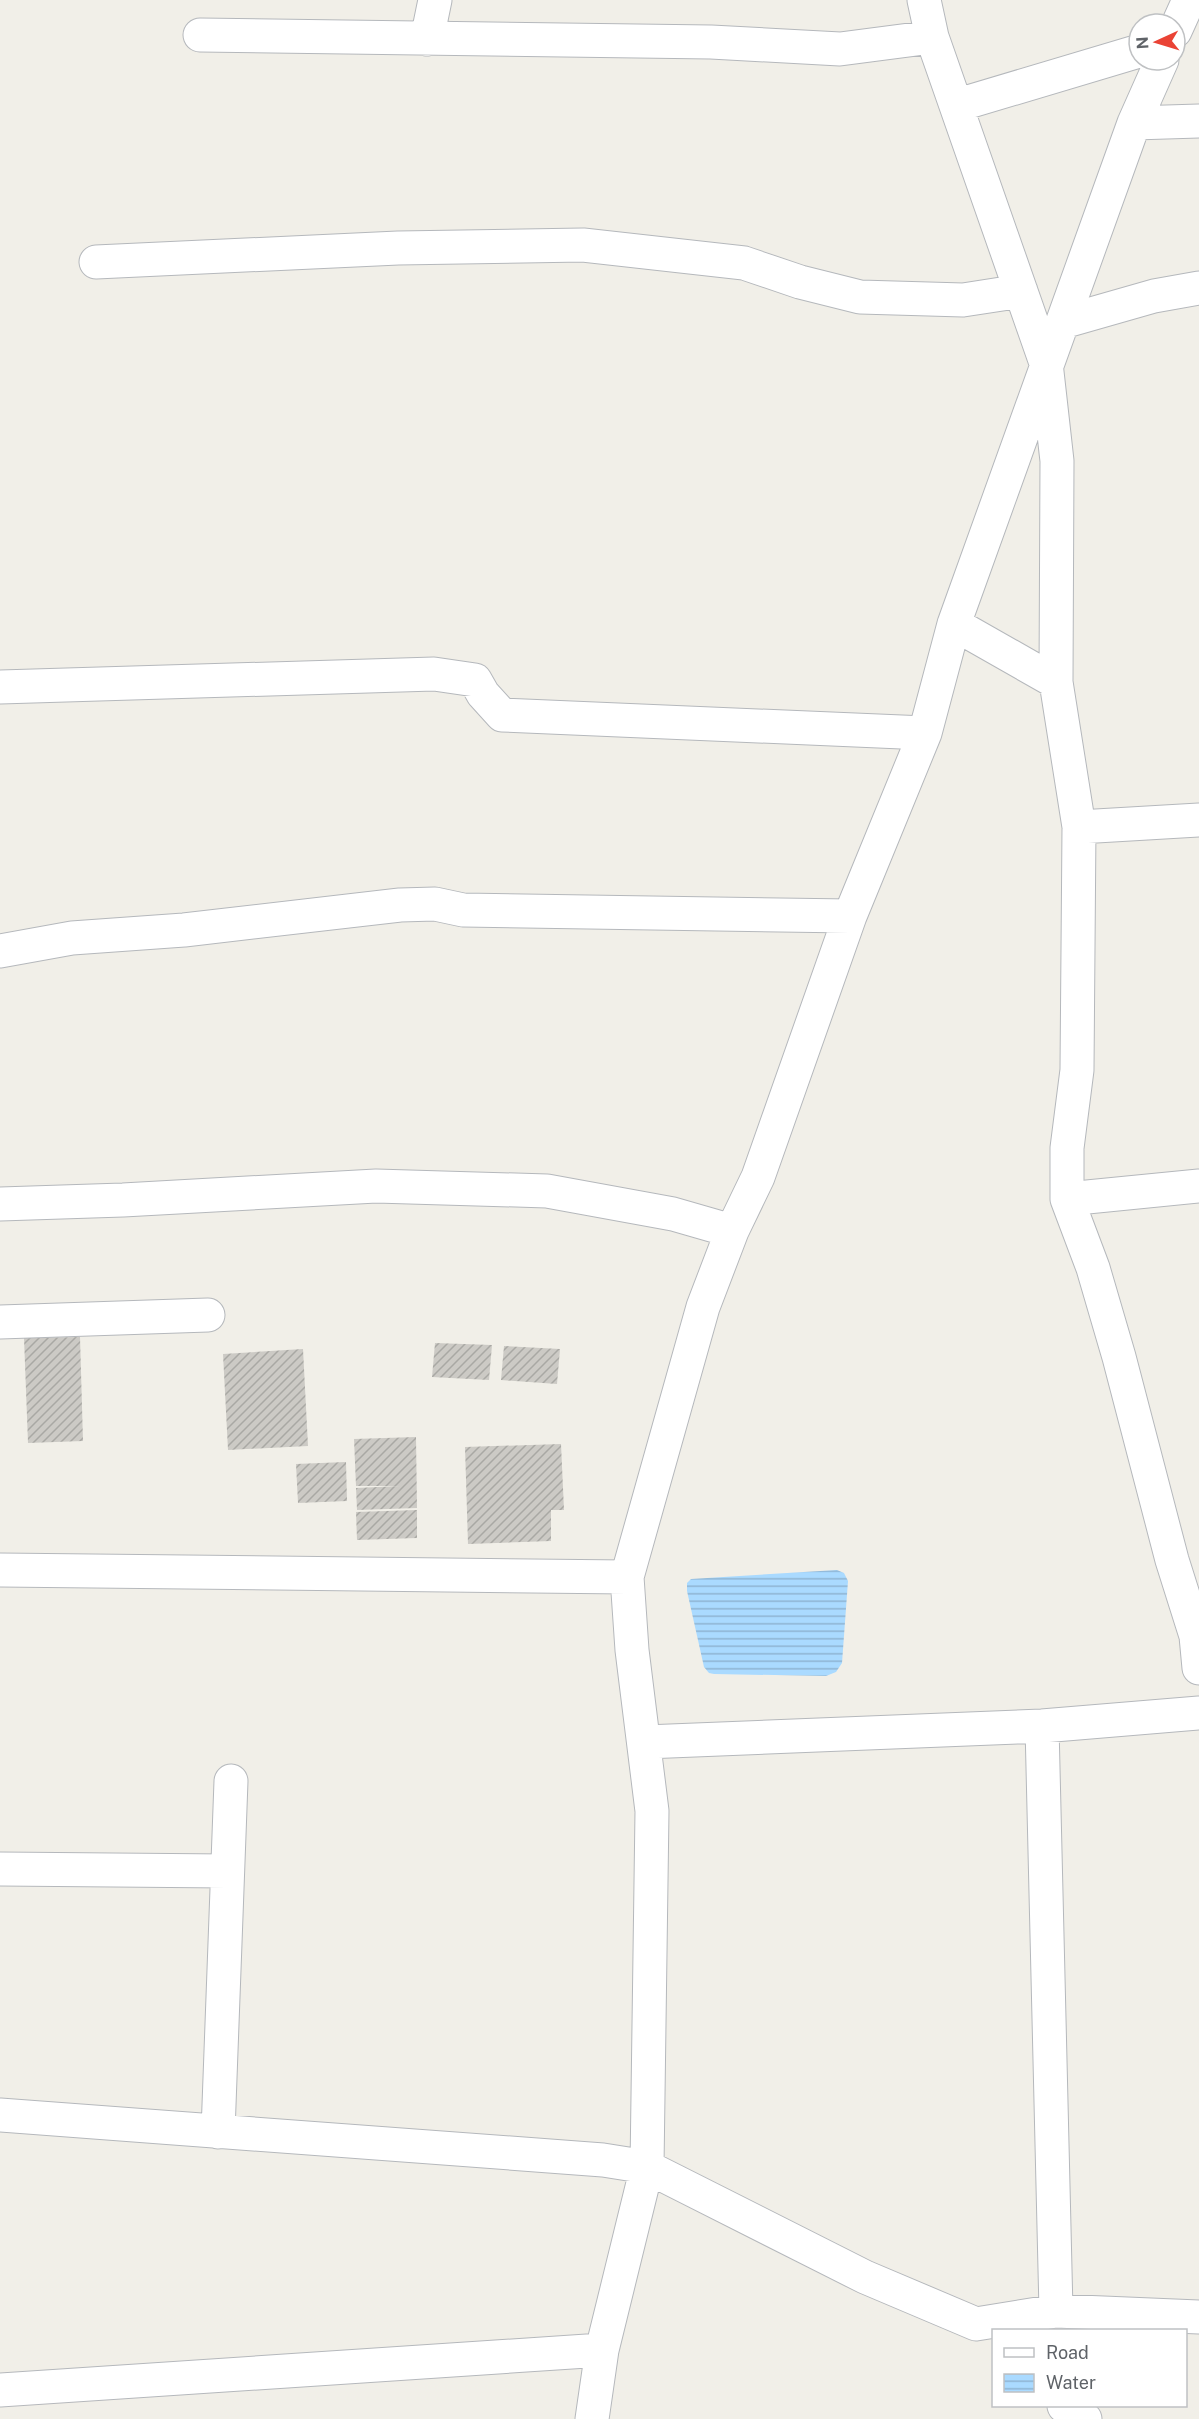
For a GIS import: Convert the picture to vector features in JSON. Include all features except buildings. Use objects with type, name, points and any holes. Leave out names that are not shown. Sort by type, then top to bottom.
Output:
[{"type":"street","points":[[427,39],[435,0]]},
{"type":"street","points":[[924,0],[933,37],[1046,363],[1057,461],[1056,682],[1079,827],[1077,1070],[1067,1148],[1068,1199],[1093,1268],[1119,1357],[1172,1560],[1196,1636],[1199,1668]]},
{"type":"street","points":[[200,35],[711,42],[840,49],[933,37]]},
{"type":"street","points":[[958,105],[1127,55]]},
{"type":"street","points":[[592,2419],[602,2350],[647,2168],[652,1811],[632,1650],[627,1577],[703,1307],[732,1231],[758,1176],[850,916],[926,733],[954,624],[1134,123],[1157,72]]},
{"type":"street","points":[[1134,123],[1199,121]]},
{"type":"street","points":[[96,262],[398,248],[583,245],[744,262],[800,282],[860,297],[963,300],[1021,291]]},
{"type":"street","points":[[1063,322],[1154,296],[1199,288]]},
{"type":"street","points":[[954,624],[1056,682]]},
{"type":"street","points":[[0,687],[434,674],[475,680],[483,694],[502,715],[926,733]]},
{"type":"street","points":[[1079,827],[1199,820]]},
{"type":"street","points":[[0,951],[72,938],[184,930],[400,905],[435,904],[474,910],[850,916]]},
{"type":"street","points":[[0,1204],[123,1200],[376,1186],[547,1191],[673,1214],[732,1231]]},
{"type":"street","points":[[1068,1199],[1199,1186]]},
{"type":"street","points":[[0,1322],[208,1316]]},
{"type":"street","points":[[0,1570],[627,1577]]},
{"type":"street","points":[[645,1742],[1042,1726],[1199,1713]]},
{"type":"street","points":[[1042,1726],[1056,2311]]},
{"type":"street","points":[[218,2132],[231,1781]]},
{"type":"street","points":[[0,1869],[227,1871]]},
{"type":"street","points":[[0,2115],[603,2160],[647,2168],[865,2277],[985,2333]]},
{"type":"street","points":[[998,2329],[1056,2311],[1199,2317]]},
{"type":"street","points":[[0,2390],[602,2350]]},
{"type":"street","points":[[1066,2407],[1085,2419]]},
{"type":"water","points":[[837,1570],[844,1573],[848,1581],[842,1663],[836,1672],[826,1676],[714,1674],[709,1673],[704,1667],[687,1591],[687,1583],[691,1579]]}]
